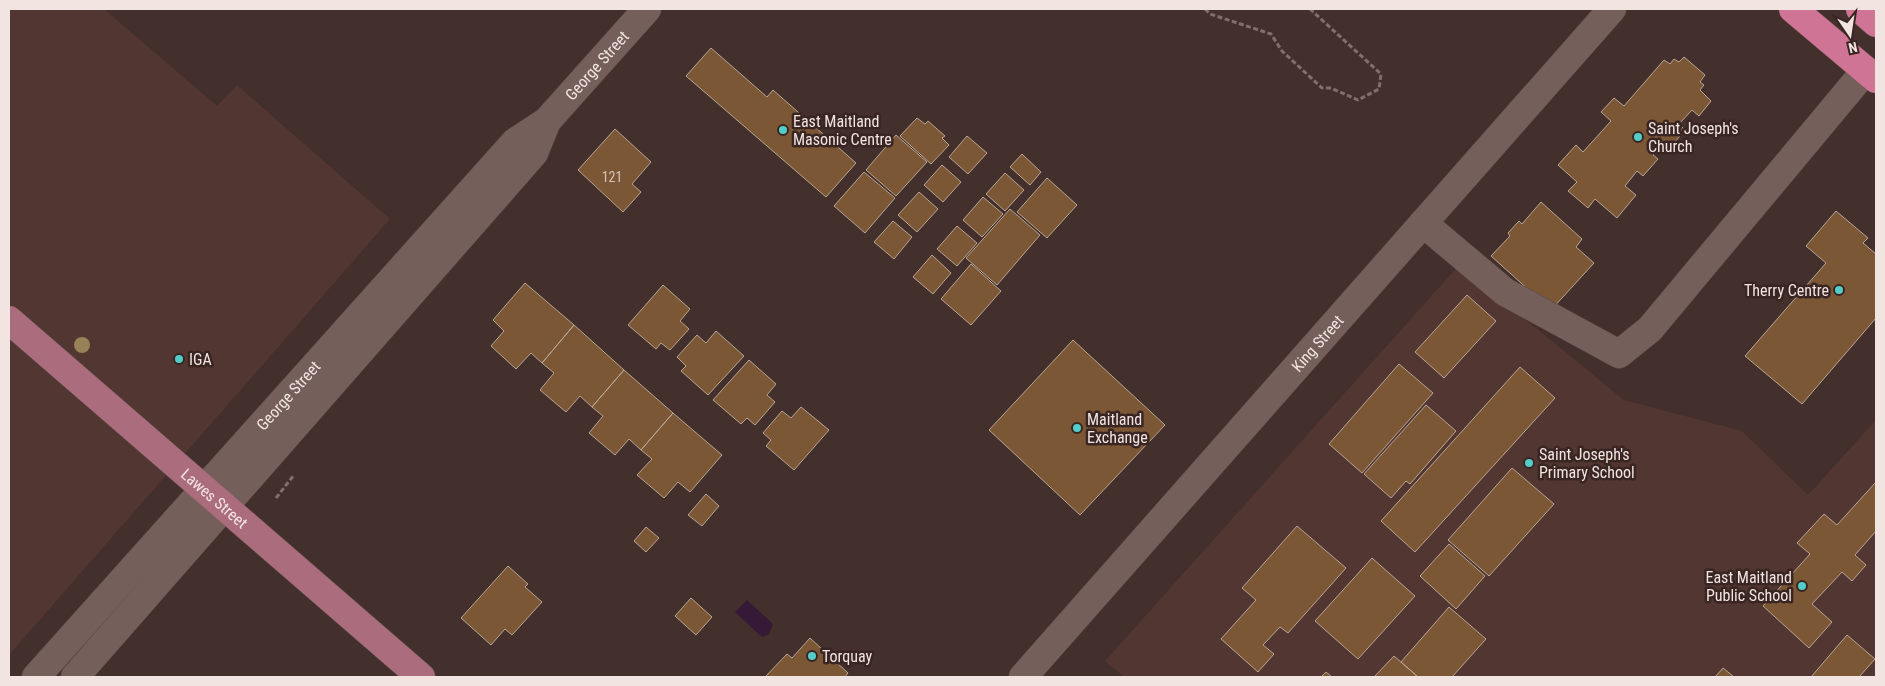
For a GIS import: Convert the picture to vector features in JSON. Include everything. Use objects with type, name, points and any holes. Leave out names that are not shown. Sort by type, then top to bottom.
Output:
[{"type":"highway","points":[[1793,9],[1871,75]]},
{"type":"highway","points":[[1860,9],[1876,23]]},
{"type":"main road","name":"Lawes Street","points":[[9,320],[421,677]]},
{"type":"street","name":"George Street","points":[[36,677],[203,488],[515,142],[547,122],[647,9]]},
{"type":"street","name":"King Street","points":[[1023,677],[1612,9]]},
{"type":"street","points":[[1423,223],[1505,292],[1619,354],[1650,329],[1871,75]]},
{"type":"street","name":"George Street","points":[[75,677],[534,153],[547,122]]},
{"type":"path","points":[[1206,9],[1210,14],[1271,34],[1282,52],[1322,88],[1331,88],[1358,100],[1379,89],[1380,74],[1310,9]]},
{"type":"path","points":[[276,498],[294,475]]},
{"type":"shaded area","points":[[9,9],[104,9],[217,106],[237,85],[390,219],[9,655]]},
{"type":"shaded area","name":"Saint Joseph's Primary School","points":[[1459,265],[1624,400],[1742,431],[1808,495],[1876,420],[1876,677],[1124,677],[1105,661]]},
{"type":"shaded area","points":[[747,600],[773,624],[769,634],[762,637],[735,612]]},
{"type":"building","name":"East Maitland Masonic Centre","points":[[711,48],[767,97],[773,90],[856,163],[826,197],[686,76]]},
{"type":"building","name":"Saint Joseph's Church","points":[[1684,57],[1705,75],[1700,82],[1704,85],[1700,90],[1711,101],[1699,116],[1692,110],[1679,124],[1685,130],[1669,149],[1663,144],[1653,155],[1658,159],[1643,176],[1637,171],[1625,186],[1636,195],[1617,218],[1595,199],[1588,208],[1568,191],[1577,182],[1558,165],[1576,145],[1583,152],[1611,121],[1601,112],[1614,98],[1624,106],[1664,60],[1670,64],[1674,59],[1679,62]]},
{"type":"building","points":[[917,118],[925,124],[928,121],[945,136],[942,138],[949,145],[931,164],[900,136]]},
{"type":"building","points":[[615,129],[651,162],[632,184],[641,192],[623,212],[578,170]]},
{"type":"building","points":[[896,135],[927,162],[896,196],[866,170]]},
{"type":"building","points":[[967,136],[987,153],[968,174],[949,157]]},
{"type":"building","points":[[1022,154],[1041,172],[1030,185],[1010,167]]},
{"type":"building","points":[[942,165],[961,182],[943,202],[924,185]]},
{"type":"building","points":[[864,172],[895,198],[865,233],[834,206]]},
{"type":"building","points":[[1005,173],[1024,190],[1005,211],[986,194]]},
{"type":"building","points":[[1047,178],[1077,205],[1047,238],[1017,212]]},
{"type":"building","points":[[919,192],[938,209],[917,232],[898,215]]},
{"type":"building","points":[[983,197],[1003,214],[982,237],[963,220]]},
{"type":"building","points":[[1541,202],[1582,239],[1576,247],[1594,263],[1551,310],[1491,256],[1510,236],[1508,233],[1519,221],[1522,224]]},
{"type":"building","points":[[1010,209],[1040,235],[997,285],[966,258]]},
{"type":"building","name":"Therry Centre","points":[[1836,211],[1868,238],[1863,243],[1876,254],[1876,318],[1802,404],[1745,356],[1826,263],[1806,246]]},
{"type":"building","points":[[893,221],[912,237],[894,259],[874,242]]},
{"type":"building","points":[[957,226],[977,243],[957,266],[937,249]]},
{"type":"building","points":[[932,255],[951,273],[933,294],[913,277]]},
{"type":"building","points":[[971,264],[1001,291],[971,325],[941,299]]},
{"type":"building","points":[[525,283],[574,325],[542,363],[531,353],[516,369],[491,346],[504,331],[493,320]]},
{"type":"building","points":[[663,285],[690,309],[680,321],[689,329],[670,350],[661,343],[656,349],[628,325]]},
{"type":"building","points":[[1467,295],[1496,321],[1444,378],[1415,352]]},
{"type":"building","points":[[574,325],[624,370],[592,407],[580,396],[566,412],[540,390],[554,373],[542,363]]},
{"type":"building","points":[[716,331],[744,356],[708,395],[681,371],[686,366],[677,357],[697,335],[706,343]]},
{"type":"building","name":"Maitland Exchange","points":[[1073,340],[1165,425],[1080,515],[989,430]]},
{"type":"building","points":[[749,360],[776,384],[767,395],[775,402],[755,425],[747,418],[741,424],[713,400]]},
{"type":"building","points":[[1399,364],[1433,393],[1362,473],[1329,444]]},
{"type":"building","points":[[1520,367],[1555,398],[1415,552],[1381,521]]},
{"type":"building","points":[[624,370],[673,413],[641,450],[629,439],[615,455],[589,433],[603,416],[592,407]]},
{"type":"building","points":[[1426,405],[1456,431],[1410,484],[1406,481],[1391,498],[1364,474]]},
{"type":"building","points":[[801,407],[829,430],[794,470],[766,446],[771,440],[763,433],[782,411],[791,418]]},
{"type":"building","points":[[673,413],[722,455],[690,492],[678,482],[664,498],[637,475],[652,459],[641,450]]},
{"type":"building","points":[[1512,468],[1554,504],[1489,576],[1448,540]]},
{"type":"building","points":[[1876,482],[1876,531],[1855,555],[1866,565],[1852,581],[1842,572],[1812,604],[1832,622],[1809,648],[1763,606],[1810,554],[1797,543],[1824,514],[1837,525]]},
{"type":"building","points":[[706,494],[719,506],[702,526],[688,515]]},
{"type":"building","points":[[1297,526],[1346,568],[1288,633],[1280,627],[1263,645],[1274,654],[1258,672],[1221,639],[1256,600],[1242,588]]},
{"type":"building","points":[[646,527],[659,538],[646,552],[634,541]]},
{"type":"building","points":[[1449,544],[1485,576],[1456,609],[1420,576]]},
{"type":"building","points":[[1372,558],[1415,596],[1358,659],[1315,621]]},
{"type":"building","points":[[508,566],[528,584],[525,587],[542,602],[512,635],[505,629],[491,645],[461,618]]},
{"type":"building","points":[[691,598],[712,617],[696,635],[675,616]]},
{"type":"building","points":[[1449,607],[1486,639],[1452,677],[1418,677],[1401,662]]},
{"type":"building","points":[[1847,635],[1875,659],[1859,677],[1811,677]]},
{"type":"building","name":"Torquay","points":[[810,638],[848,673],[845,677],[765,677],[787,654],[792,658]]},
{"type":"building","points":[[1394,656],[1418,677],[1374,677]]},
{"type":"building","points":[[1723,668],[1734,677],[1715,677]]},
{"type":"building","points":[[1326,672],[1332,677],[1321,677]]},
{"type":"place","name":"East Maitland Masonic Centre","points":[[783,130]]},
{"type":"place","name":"Saint Joseph's Church","points":[[1638,137]]},
{"type":"place","name":"Therry Centre","points":[[1839,290]]},
{"type":"place","name":"IGA","points":[[179,359]]},
{"type":"place","name":"Maitland Exchange","points":[[1077,428]]},
{"type":"place","name":"Saint Joseph's Primary School","points":[[1529,463]]},
{"type":"place","name":"East Maitland Public School","points":[[1802,586]]},
{"type":"place","name":"Torquay","points":[[812,656]]}]
